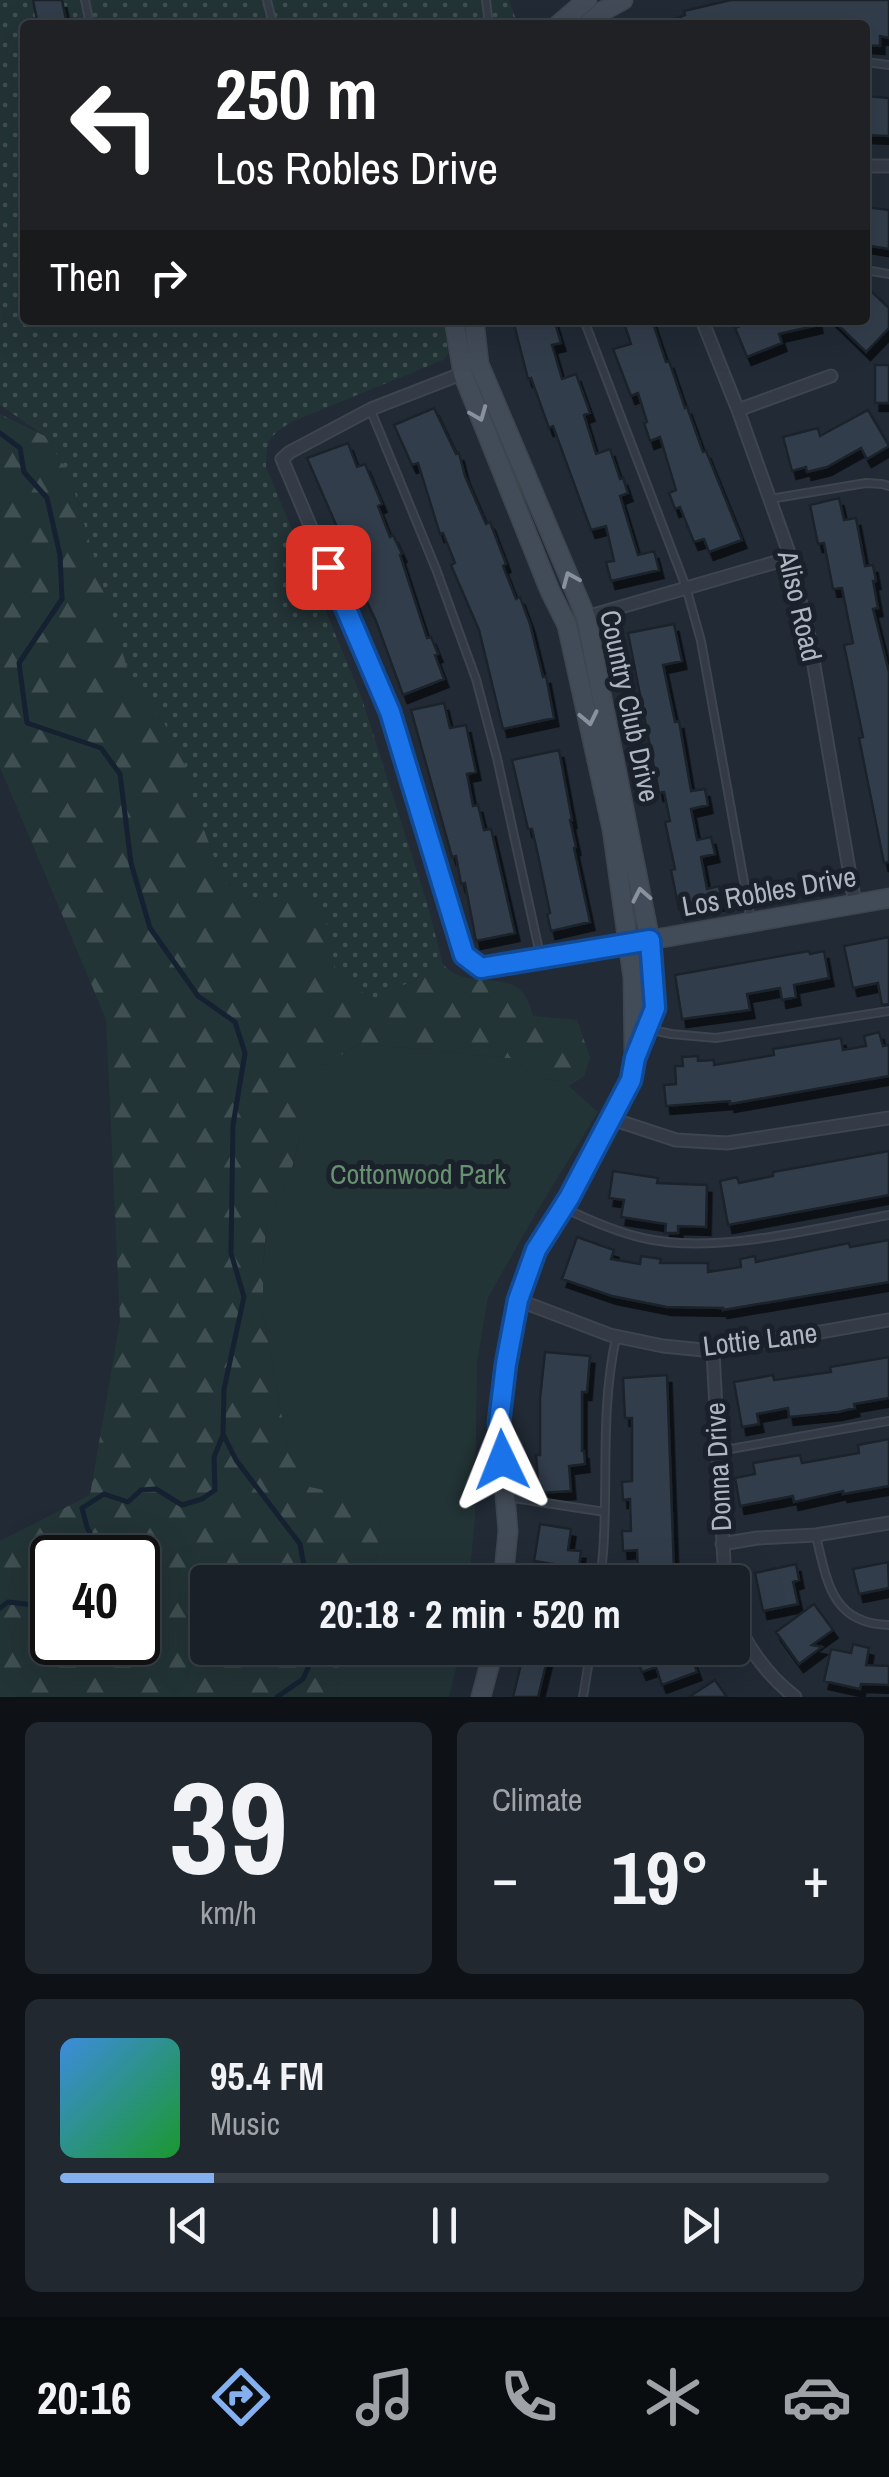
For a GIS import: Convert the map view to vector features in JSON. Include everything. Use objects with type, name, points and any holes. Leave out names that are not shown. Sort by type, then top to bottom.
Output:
[{"type":"street","points":[[564,20],[587,0]]},
{"type":"street","points":[[593,20],[623,0]]},
{"type":"street","name":"Country Club Drive","points":[[456,325],[550,591],[568,626],[612,829],[632,978],[635,1058]]},
{"type":"street","name":"Country Club Drive","points":[[474,325],[471,369],[586,617],[650,940],[655,1008],[635,1058],[631,1080],[563,1208],[536,1250],[518,1300],[499,1422],[508,1531],[505,1565]]},
{"type":"street","name":"Aliso Road","points":[[704,325],[770,499],[808,626],[855,904]]},
{"type":"street","points":[[371,410],[471,369]]},
{"type":"street","points":[[738,410],[831,376]]},
{"type":"street","name":"Los Robles Drive","points":[[371,410],[282,459],[390,712],[464,955],[481,968],[889,898]]},
{"type":"street","points":[[568,626],[586,617],[790,558]]},
{"type":"street","points":[[612,1119],[676,1140],[727,1143],[889,1118]]},
{"type":"street","name":"Lottie Lane","points":[[518,1300],[616,1337],[713,1351],[889,1320]]},
{"type":"street","name":"Donna Drive","points":[[713,1351],[724,1565]]},
{"type":"street","points":[[722,1544],[889,1523]]},
{"type":"street","points":[[750,1647],[778,1684],[795,1697]]},
{"type":"street","points":[[481,1697],[489,1665]]},
{"type":"lane","points":[[586,325],[686,588],[704,653],[752,922]]},
{"type":"lane","points":[[371,410],[476,678],[541,959]]},
{"type":"lane","points":[[770,499],[866,483],[889,486]]},
{"type":"lane","points":[[646,1029],[716,1038],[889,1011]]},
{"type":"lane","points":[[563,1208],[643,1238],[708,1244],[889,1215]]},
{"type":"lane","points":[[601,1565],[604,1429],[616,1337]]},
{"type":"lane","points":[[717,1451],[889,1421]]},
{"type":"lane","points":[[506,1497],[604,1512]]},
{"type":"lane","points":[[816,1535],[837,1602],[858,1619],[872,1625],[889,1625]]},
{"type":"lane","points":[[588,1665],[584,1695],[593,1697]]},
{"type":"green space","points":[[0,0],[509,0],[516,20],[20,20],[20,325],[444,325],[449,353],[443,360],[291,422],[270,440],[266,467],[361,696],[443,964],[374,1001],[336,972],[328,926],[259,902],[220,880],[163,721],[133,687],[69,474],[45,436],[0,405]]},
{"type":"green space","points":[[0,414],[45,436],[69,474],[133,687],[163,721],[182,754],[220,880],[259,902],[302,890],[328,926],[336,972],[374,1001],[443,964],[462,977],[516,987],[525,996],[533,1016],[577,1020],[590,1057],[584,1076],[569,1086],[529,1071],[514,1059],[361,1043],[322,1067],[290,1096],[301,1131],[290,1177],[267,1221],[263,1268],[263,1311],[287,1444],[381,1522],[375,1565],[190,1565],[190,1665],[339,1665],[336,1697],[0,1697],[0,1541],[90,1495],[120,1321],[106,1019],[0,767]]},
{"type":"green space","name":"Cottonwood Park","points":[[361,1043],[514,1059],[529,1071],[569,1086],[598,1112],[488,1298],[477,1363],[471,1565],[375,1565],[381,1522],[348,1495],[305,1486],[287,1444],[263,1311],[267,1221],[290,1177],[301,1132],[290,1096],[293,1068],[322,1067]]},
{"type":"green space","points":[[339,1665],[457,1665],[449,1697],[336,1697]]},
{"type":"building","points":[[33,0],[62,0],[66,20],[37,20]]},
{"type":"building","points":[[731,0],[889,0],[889,38],[880,36],[880,46],[870,45],[870,20],[673,20],[685,15],[684,11]]},
{"type":"building","points":[[870,96],[889,98],[889,136],[870,135]]},
{"type":"building","points":[[870,208],[889,210],[889,249],[870,246]]},
{"type":"building","points":[[870,292],[889,308],[889,328],[866,352],[838,325],[870,325]]},
{"type":"building","points":[[514,325],[556,325],[561,343],[552,345],[562,379],[576,374],[590,413],[584,415],[596,454],[610,449],[620,479],[623,478],[628,493],[620,496],[638,555],[654,551],[659,570],[611,581],[606,562],[614,561],[606,526],[591,530],[553,426],[549,428],[531,378],[528,379]]},
{"type":"building","points":[[625,325],[654,325],[742,540],[709,552],[704,539],[694,542],[680,507],[675,509],[669,493],[676,490],[660,437],[650,441],[638,393],[631,396],[613,349],[631,344]]},
{"type":"building","points":[[818,325],[779,334],[782,343],[747,357],[735,328]]},
{"type":"building","points":[[875,365],[889,365],[889,403],[875,403]]},
{"type":"building","points":[[434,408],[456,454],[459,453],[486,524],[490,522],[516,599],[520,597],[543,677],[546,676],[554,718],[503,729],[479,630],[451,565],[455,563],[443,533],[440,534],[418,463],[412,465],[394,425]]},
{"type":"building","points":[[868,410],[889,446],[867,459],[861,448],[827,467],[792,471],[783,437],[818,428],[820,436]]},
{"type":"building","points":[[348,443],[357,467],[365,464],[382,504],[378,506],[390,537],[393,535],[402,554],[427,638],[431,637],[444,679],[403,695],[357,581],[360,580],[307,458]]},
{"type":"building","points":[[839,498],[844,520],[856,518],[865,566],[873,565],[878,608],[873,609],[889,672],[889,862],[884,863],[844,645],[853,643],[842,588],[833,589],[824,543],[818,544],[810,505]]},
{"type":"building","points":[[674,624],[682,661],[663,665],[675,722],[679,721],[691,791],[705,789],[708,805],[691,809],[697,840],[711,837],[715,854],[701,857],[707,889],[719,886],[722,902],[679,910],[665,822],[670,821],[664,792],[659,793],[628,633]]},
{"type":"building","points":[[444,703],[450,728],[466,725],[476,772],[467,774],[473,806],[478,805],[484,830],[491,829],[515,933],[476,941],[465,883],[461,884],[456,856],[452,857],[411,710]]},
{"type":"building","points":[[559,750],[590,922],[551,931],[538,855],[512,760]]},
{"type":"building","points":[[889,937],[889,1004],[882,1005],[878,983],[853,988],[844,946]]},
{"type":"building","points":[[824,951],[829,978],[794,985],[796,997],[782,1000],[780,988],[747,994],[750,1010],[682,1019],[675,975]]},
{"type":"building","points":[[879,1032],[883,1046],[889,1045],[889,1076],[730,1104],[666,1106],[664,1085],[676,1084],[675,1066],[683,1066],[682,1057],[714,1060],[714,1065],[774,1055],[773,1049],[841,1038],[843,1050],[866,1046],[864,1036]]},
{"type":"building","points":[[889,1151],[889,1195],[728,1225],[720,1181],[737,1177],[739,1183],[773,1176],[773,1172]]},
{"type":"building","points":[[613,1171],[658,1178],[657,1183],[707,1185],[706,1227],[678,1226],[678,1233],[665,1233],[666,1224],[621,1217],[624,1200],[609,1198]]},
{"type":"building","points":[[577,1237],[614,1250],[611,1259],[640,1264],[641,1256],[661,1259],[660,1263],[708,1263],[708,1272],[741,1267],[740,1259],[755,1256],[756,1262],[849,1243],[850,1247],[889,1240],[889,1282],[723,1310],[667,1307],[612,1296],[562,1279]]},
{"type":"building","points":[[545,1352],[590,1356],[587,1392],[582,1392],[585,1464],[569,1466],[571,1491],[539,1493],[536,1455],[540,1455]]},
{"type":"building","points":[[889,1357],[889,1398],[854,1404],[855,1408],[838,1412],[789,1417],[788,1408],[757,1414],[759,1424],[742,1427],[734,1382],[831,1372],[830,1367]]},
{"type":"building","points":[[667,1375],[674,1565],[638,1565],[637,1550],[623,1551],[622,1531],[631,1531],[630,1499],[623,1500],[622,1482],[632,1481],[632,1418],[625,1418],[623,1378]]},
{"type":"building","points":[[889,1439],[889,1486],[794,1502],[793,1496],[740,1506],[735,1478],[755,1474],[753,1463],[800,1455],[802,1463],[859,1453],[858,1445]]},
{"type":"building","points":[[540,1524],[571,1529],[568,1550],[581,1551],[579,1565],[534,1561]]},
{"type":"building","points":[[888,1562],[889,1588],[859,1594],[853,1569]]},
{"type":"building","points":[[796,1564],[799,1580],[793,1582],[798,1604],[763,1611],[755,1573]]},
{"type":"building","points":[[814,1604],[833,1630],[812,1645],[822,1647],[799,1664],[776,1632]]},
{"type":"building","points":[[853,1644],[869,1648],[866,1665],[889,1666],[889,1685],[861,1684],[860,1689],[824,1681],[831,1649],[851,1653]]},
{"type":"building","points":[[521,1665],[546,1665],[538,1697],[513,1697]]},
{"type":"building","points":[[639,1665],[694,1665],[697,1672],[662,1685],[656,1667],[642,1672]]},
{"type":"building","points":[[715,1680],[727,1697],[689,1697]]},
{"type":"waterway","points":[[0,433],[20,448],[24,472],[47,498],[60,555],[62,599],[19,663],[27,723],[101,748],[120,774],[131,863],[150,928],[198,996],[235,1022],[245,1053],[233,1125],[231,1253],[244,1297],[224,1389],[223,1434],[236,1460],[300,1544],[304,1565]]},
{"type":"waterway","points":[[91,1535],[82,1508],[104,1494],[128,1502],[141,1490],[156,1489],[182,1505],[215,1490],[214,1457],[223,1435]]},
{"type":"waterway","points":[[0,1608],[8,1602],[30,1605]]},
{"type":"waterway","points":[[277,1697],[303,1679],[309,1665]]},
{"type":"route","points":[[328,567],[390,712],[464,955],[481,968],[650,940],[655,1008],[635,1058],[631,1080],[569,1198],[536,1250],[518,1300],[499,1422],[502,1460]]}]
